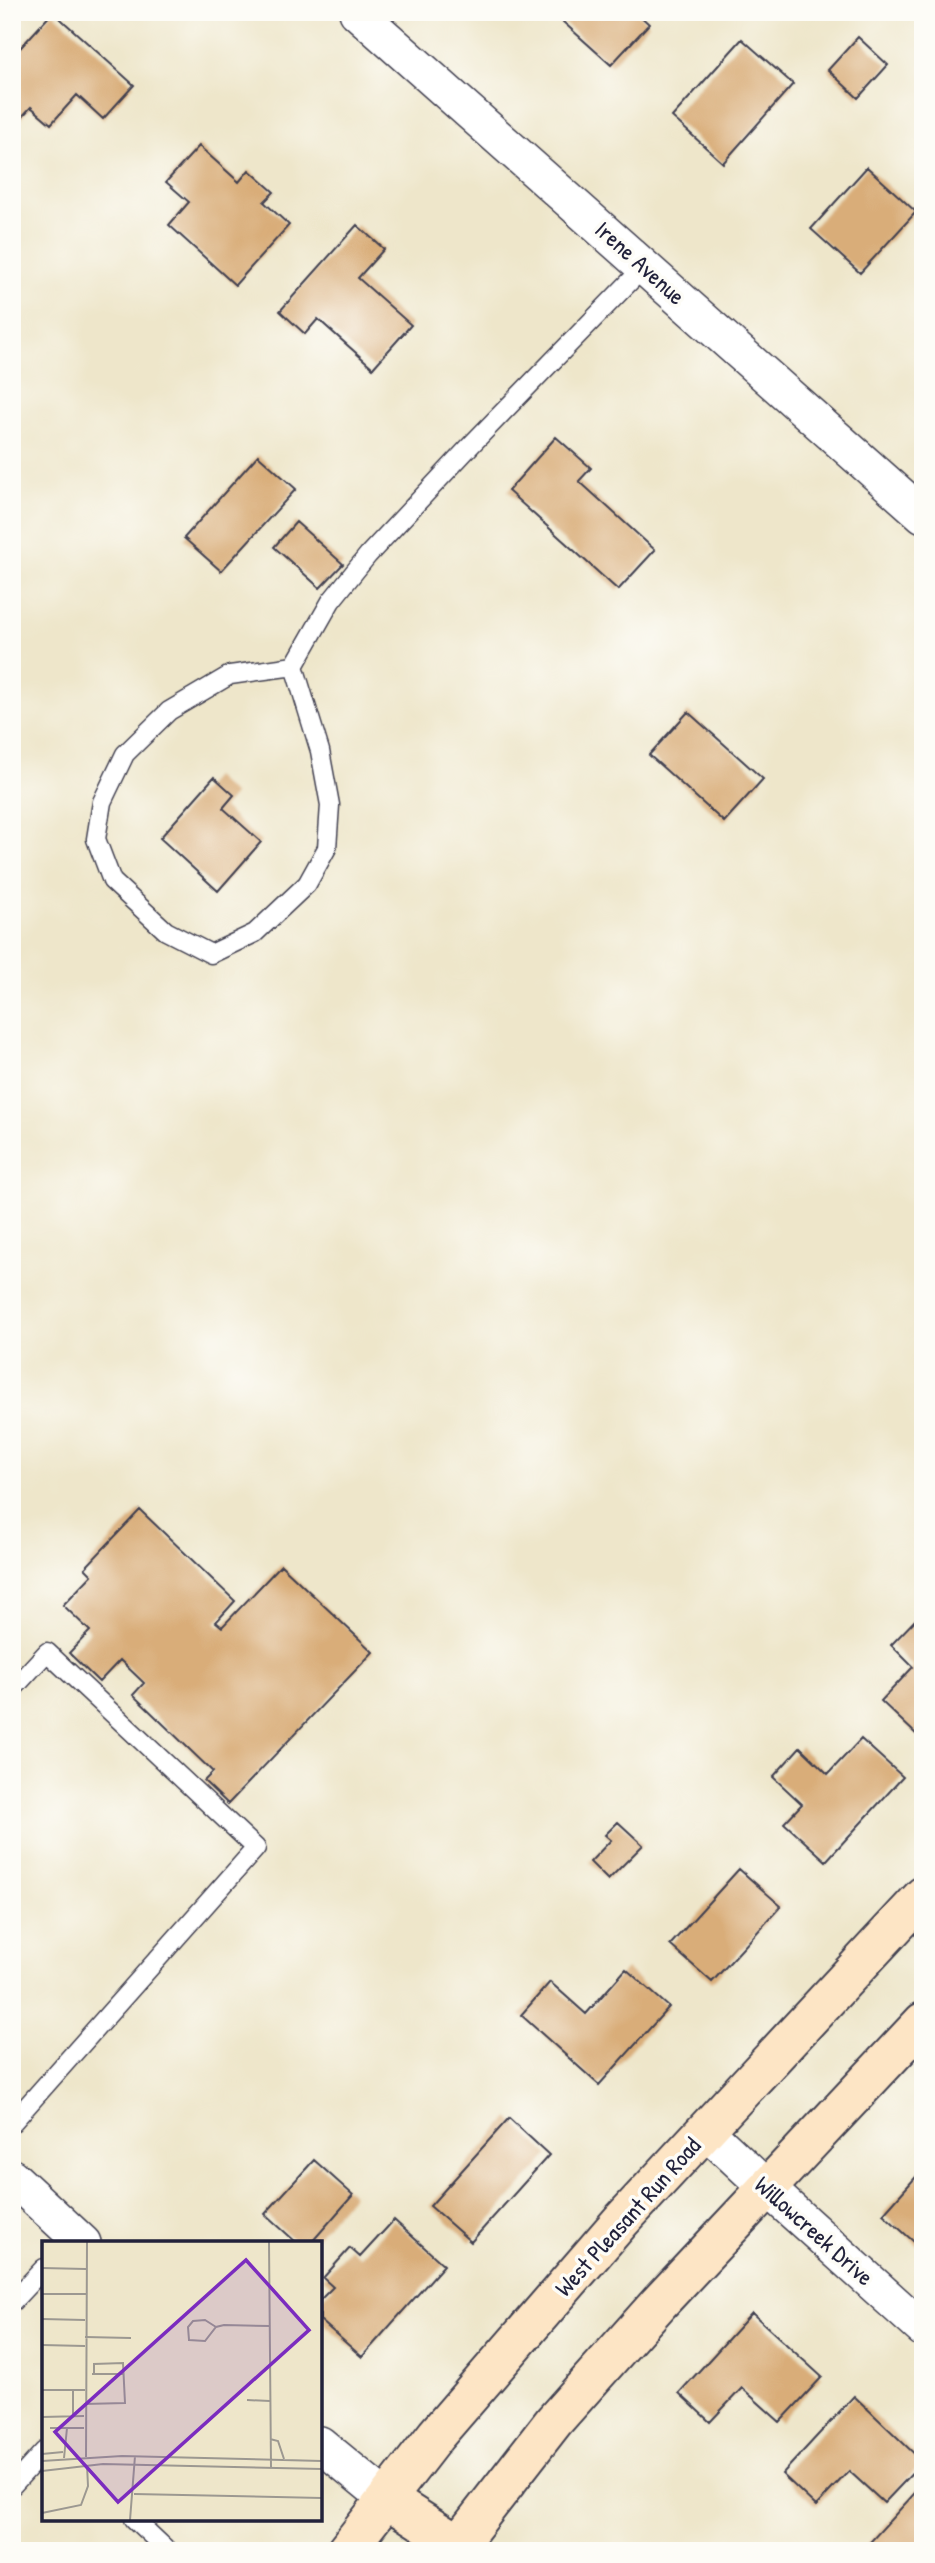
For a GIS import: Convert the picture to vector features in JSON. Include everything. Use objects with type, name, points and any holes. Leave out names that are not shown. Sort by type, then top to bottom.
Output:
[{"type":"main road","name":"West Pleasant Run Road","points":[[346,2551],[436,2435],[612,2231],[923,1896]]},
{"type":"main road","points":[[387,2498],[459,2549],[554,2421],[659,2303],[923,2022]]},
{"type":"street","name":"Irene Avenue","points":[[357,12],[923,515]]},
{"type":"street","name":"Willowcreek Drive","points":[[706,2131],[923,2329]]},
{"type":"street","points":[[12,2177],[75,2240]]},
{"type":"street","points":[[322,2446],[387,2498]]},
{"type":"lane","points":[[294,666],[230,675],[169,711],[125,754],[102,802],[96,839],[112,881],[166,931],[211,954],[255,933],[307,884],[327,848],[330,805],[320,751],[294,666],[331,601],[368,555],[644,267]]},
{"type":"lane","points":[[12,1690],[19,1670],[47,1652],[256,1848],[12,2123]]},
{"type":"lane","points":[[12,2302],[42,2270]]},
{"type":"lane","points":[[12,2486],[42,2453]]},
{"type":"lane","points":[[136,2521],[168,2551]]},
{"type":"building","points":[[53,12],[134,85],[103,119],[77,95],[51,124],[31,107],[19,120],[12,114],[12,57]]},
{"type":"building","points":[[552,12],[636,12],[649,24],[611,65]]},
{"type":"building","points":[[858,37],[888,65],[858,98],[828,70]]},
{"type":"building","points":[[742,39],[793,84],[723,163],[672,117]]},
{"type":"building","points":[[199,146],[239,182],[249,170],[274,192],[264,202],[289,225],[235,285],[169,225],[189,202],[166,182]]},
{"type":"building","points":[[867,167],[916,212],[860,273],[811,229]]},
{"type":"building","points":[[357,225],[384,249],[358,278],[411,325],[373,368],[318,319],[305,334],[280,311]]},
{"type":"building","points":[[556,437],[591,468],[579,481],[655,550],[618,590],[508,491]]},
{"type":"building","points":[[258,455],[296,489],[221,571],[184,538]]},
{"type":"building","points":[[296,522],[343,564],[320,588],[274,547]]},
{"type":"building","points":[[688,712],[763,779],[724,822],[649,755]]},
{"type":"building","points":[[214,777],[234,795],[223,808],[261,842],[218,891],[160,838]]},
{"type":"building","points":[[140,1510],[235,1601],[216,1622],[222,1627],[281,1565],[373,1652],[228,1804],[204,1781],[213,1772],[133,1695],[144,1683],[120,1660],[99,1682],[69,1653],[90,1631],[63,1605],[92,1575],[85,1568]]},
{"type":"building","points":[[921,1614],[923,1729],[917,1735],[881,1701],[913,1667],[891,1645]]},
{"type":"building","points":[[861,1739],[903,1777],[826,1861],[784,1823],[802,1804],[773,1777],[800,1747],[828,1774]]},
{"type":"building","points":[[618,1822],[643,1845],[608,1880],[590,1862],[611,1840],[605,1835]]},
{"type":"building","points":[[739,1869],[781,1906],[712,1982],[670,1945]]},
{"type":"building","points":[[626,1969],[669,2007],[599,2085],[521,2015],[550,1982],[586,2014]]},
{"type":"building","points":[[509,2118],[549,2155],[471,2242],[430,2206]]},
{"type":"building","points":[[314,2160],[353,2195],[313,2241],[295,2241],[265,2214]]},
{"type":"building","points":[[923,2169],[923,2250],[883,2214]]},
{"type":"building","points":[[394,2220],[444,2265],[362,2357],[322,2322],[322,2298],[333,2287],[323,2278],[350,2248],[360,2257]]},
{"type":"building","points":[[752,2313],[822,2377],[780,2422],[742,2388],[710,2422],[679,2393]]},
{"type":"building","points":[[854,2396],[923,2462],[884,2503],[849,2471],[816,2506],[782,2474]]},
{"type":"building","points":[[923,2484],[923,2551],[862,2551]]}]
